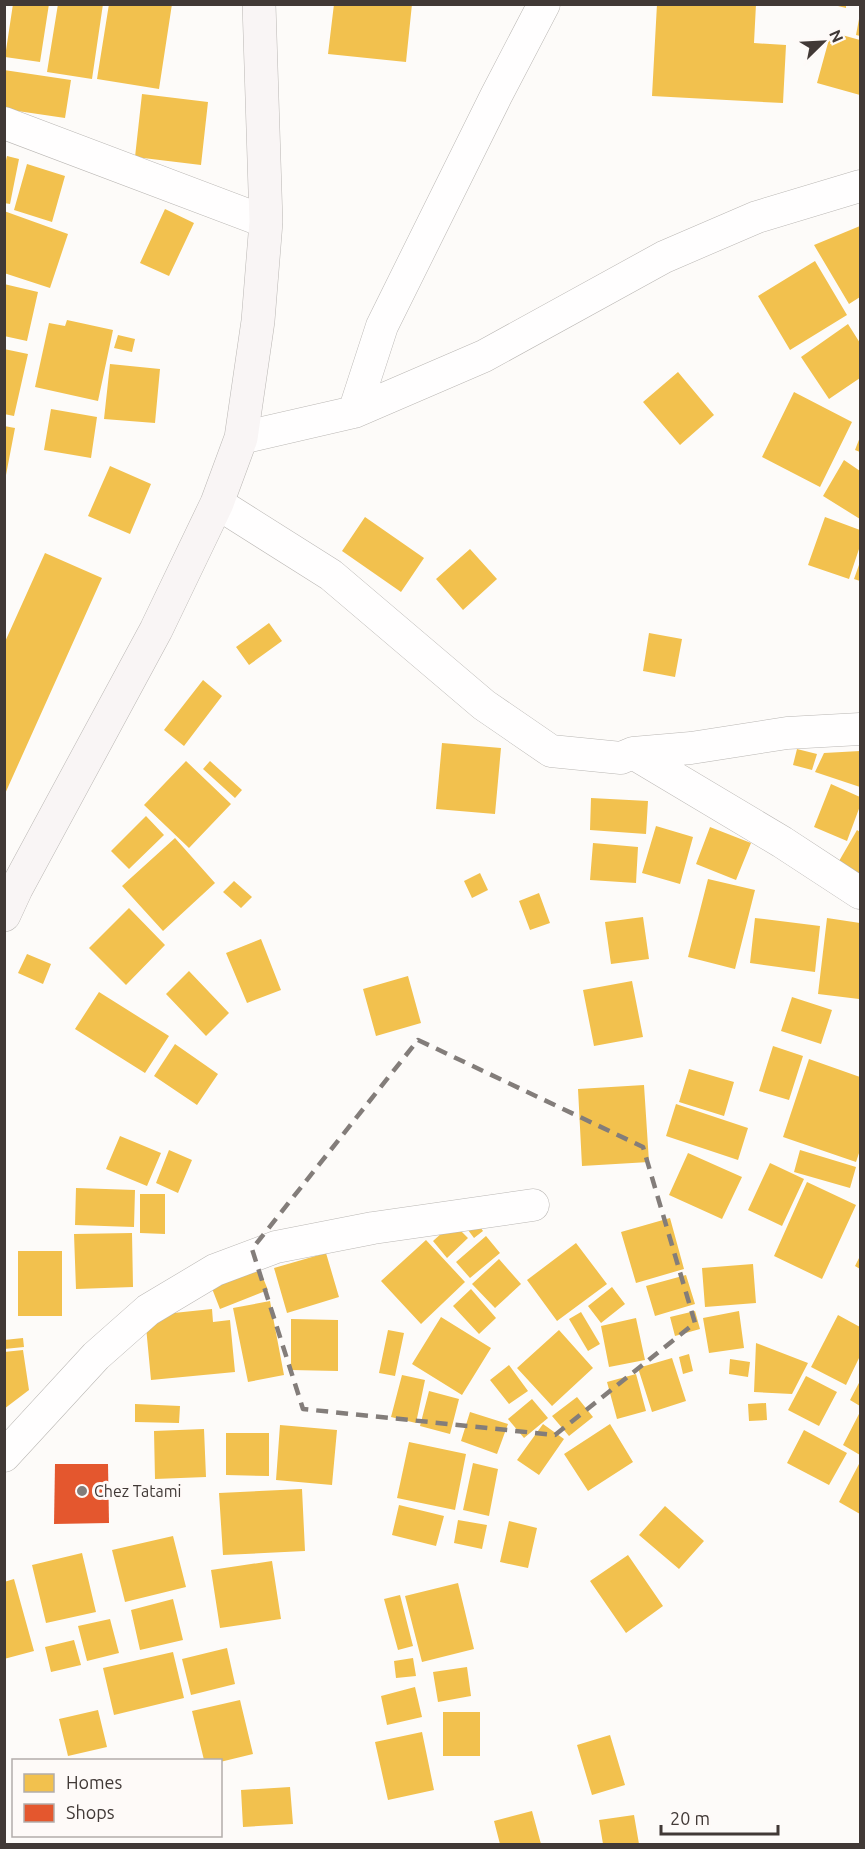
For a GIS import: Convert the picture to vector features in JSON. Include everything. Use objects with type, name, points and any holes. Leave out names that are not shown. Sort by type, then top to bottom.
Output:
[{"type":"main road","points":[[8,894],[156,630],[217,503],[241,438],[258,321],[266,222],[259,4]]},
{"type":"street","points":[[354,412],[382,326],[544,4]]},
{"type":"street","points":[[4,123],[266,222]]},
{"type":"street","points":[[241,438],[354,412],[484,356],[664,257],[757,217],[861,186]]},
{"type":"street","points":[[217,503],[331,575],[484,705],[551,751],[621,758],[633,753],[691,748],[787,733],[861,729]]},
{"type":"street","points":[[633,753],[782,842],[861,893]]},
{"type":"street","points":[[4,1456],[96,1356],[148,1310],[215,1270],[276,1247],[363,1230],[533,1205]]},
{"type":"highlighted area","points":[[418,1040],[643,1147],[695,1323],[555,1435],[303,1409],[252,1249]]},
{"type":"building: Homes","points":[[13,4],[49,4],[40,62],[5,57]]},
{"type":"building: Homes","points":[[58,4],[103,4],[92,79],[47,72]]},
{"type":"building: Homes","points":[[109,4],[172,4],[159,89],[97,79]]},
{"type":"building: Homes","points":[[334,4],[412,4],[406,62],[328,54]]},
{"type":"building: Homes","points":[[657,4],[756,4],[754,43],[786,45],[783,103],[652,96]]},
{"type":"building: Homes","points":[[830,4],[846,4],[846,8]]},
{"type":"building: Homes","points":[[860,19],[860,36],[856,35]]},
{"type":"building: Homes","points":[[831,32],[860,40],[860,95],[817,83]]},
{"type":"building: Homes","points":[[4,70],[71,80],[65,118],[4,109]]},
{"type":"building: Homes","points":[[142,94],[208,102],[201,165],[135,157]]},
{"type":"building: Homes","points":[[7,156],[19,159],[10,204],[4,203],[4,169]]},
{"type":"building: Homes","points":[[27,164],[65,176],[52,222],[14,210]]},
{"type":"building: Homes","points":[[165,209],[194,223],[169,276],[140,263]]},
{"type":"building: Homes","points":[[4,211],[68,234],[50,288],[4,273]]},
{"type":"building: Homes","points":[[860,226],[860,297],[849,304],[814,245]]},
{"type":"building: Homes","points":[[815,261],[847,315],[790,350],[758,296]]},
{"type":"building: Homes","points":[[4,284],[38,292],[27,341],[4,336]]},
{"type":"building: Homes","points":[[67,320],[113,330],[98,401],[35,387],[49,323],[65,326]]},
{"type":"building: Homes","points":[[848,324],[860,343],[860,378],[829,399],[801,357]]},
{"type":"building: Homes","points":[[118,335],[135,339],[132,352],[114,348]]},
{"type":"building: Homes","points":[[4,349],[28,354],[14,416],[4,414]]},
{"type":"building: Homes","points":[[110,364],[160,369],[155,423],[104,419]]},
{"type":"building: Homes","points":[[678,372],[714,415],[680,445],[643,402]]},
{"type":"building: Homes","points":[[794,392],[852,422],[820,487],[762,457]]},
{"type":"building: Homes","points":[[51,409],[97,417],[91,458],[44,450]]},
{"type":"building: Homes","points":[[4,426],[15,428],[6,475],[4,475]]},
{"type":"building: Homes","points":[[860,437],[860,452],[855,450]]},
{"type":"building: Homes","points":[[844,460],[860,471],[860,519],[823,496]]},
{"type":"building: Homes","points":[[110,466],[151,484],[130,534],[88,516]]},
{"type":"building: Homes","points":[[365,517],[424,558],[401,592],[342,551]]},
{"type":"building: Homes","points":[[825,517],[860,530],[860,546],[849,579],[808,565]]},
{"type":"building: Homes","points":[[470,549],[497,579],[463,610],[436,579]]},
{"type":"building: Homes","points":[[45,553],[102,578],[4,796],[4,644]]},
{"type":"building: Homes","points":[[860,562],[860,581],[854,579]]},
{"type":"building: Homes","points":[[269,623],[282,641],[249,665],[236,647]]},
{"type":"building: Homes","points":[[649,633],[682,639],[675,677],[643,671]]},
{"type":"building: Homes","points":[[203,680],[222,696],[184,746],[164,730]]},
{"type":"building: Homes","points":[[442,743],[501,748],[495,814],[436,809]]},
{"type":"building: Homes","points":[[797,749],[817,754],[812,770],[793,765]]},
{"type":"building: Homes","points":[[860,751],[860,787],[815,772],[824,753]]},
{"type":"building: Homes","points":[[186,761],[231,804],[189,848],[144,805]]},
{"type":"building: Homes","points":[[210,761],[242,790],[235,798],[203,769]]},
{"type":"building: Homes","points":[[831,784],[860,797],[860,806],[847,841],[814,827]]},
{"type":"building: Homes","points":[[591,798],[648,801],[646,834],[590,830]]},
{"type":"building: Homes","points":[[146,816],[164,835],[129,869],[111,851]]},
{"type":"building: Homes","points":[[656,826],[693,837],[680,884],[642,873]]},
{"type":"building: Homes","points":[[710,827],[751,843],[736,880],[696,864]]},
{"type":"building: Homes","points":[[857,830],[860,832],[860,883],[835,868]]},
{"type":"building: Homes","points":[[175,838],[215,883],[163,931],[122,886]]},
{"type":"building: Homes","points":[[593,843],[638,847],[636,883],[590,880]]},
{"type":"building: Homes","points":[[480,873],[488,890],[472,898],[464,881]]},
{"type":"building: Homes","points":[[708,879],[755,890],[735,969],[688,957]]},
{"type":"building: Homes","points":[[234,881],[252,897],[241,908],[223,892]]},
{"type":"building: Homes","points":[[539,893],[550,923],[530,930],[519,901]]},
{"type":"building: Homes","points":[[129,908],[165,945],[126,985],[89,948]]},
{"type":"building: Homes","points":[[643,917],[649,959],[611,964],[605,922]]},
{"type":"building: Homes","points":[[755,918],[820,926],[815,972],[750,963]]},
{"type":"building: Homes","points":[[827,918],[860,923],[859,999],[818,994]]},
{"type":"building: Homes","points":[[261,939],[281,990],[247,1003],[226,953]]},
{"type":"building: Homes","points":[[27,954],[51,964],[43,984],[18,973]]},
{"type":"building: Homes","points":[[189,971],[229,1013],[206,1036],[166,994]]},
{"type":"building: Homes","points":[[408,976],[421,1023],[376,1036],[363,989]]},
{"type":"building: Homes","points":[[632,981],[643,1037],[594,1046],[583,990]]},
{"type":"building: Homes","points":[[99,992],[169,1036],[145,1073],[75,1029]]},
{"type":"building: Homes","points":[[792,997],[832,1010],[821,1044],[781,1031]]},
{"type":"building: Homes","points":[[175,1044],[218,1074],[197,1105],[154,1076]]},
{"type":"building: Homes","points":[[773,1046],[803,1056],[789,1100],[759,1091]]},
{"type":"building: Homes","points":[[809,1059],[860,1077],[860,1150],[856,1162],[783,1137]]},
{"type":"building: Homes","points":[[689,1069],[734,1082],[724,1116],[679,1102]]},
{"type":"building: Homes","points":[[644,1085],[649,1162],[582,1166],[578,1089]]},
{"type":"building: Homes","points":[[676,1104],[748,1128],[738,1160],[666,1136]]},
{"type":"building: Homes","points":[[120,1136],[161,1153],[147,1186],[106,1169]]},
{"type":"building: Homes","points":[[169,1150],[192,1160],[178,1193],[156,1183]]},
{"type":"building: Homes","points":[[800,1150],[856,1167],[850,1188],[794,1172]]},
{"type":"building: Homes","points":[[688,1153],[742,1177],[722,1219],[669,1195]]},
{"type":"building: Homes","points":[[770,1163],[804,1179],[782,1226],[748,1210]]},
{"type":"building: Homes","points":[[807,1182],[856,1205],[822,1279],[774,1256]]},
{"type":"building: Homes","points":[[76,1188],[135,1190],[134,1227],[75,1225]]},
{"type":"building: Homes","points":[[140,1194],[165,1194],[165,1234],[140,1233]]},
{"type":"building: Homes","points":[[670,1218],[684,1269],[636,1283],[621,1232]]},
{"type":"building: Homes","points":[[475,1219],[483,1231],[474,1238],[465,1226]]},
{"type":"building: Homes","points":[[453,1223],[468,1238],[447,1258],[433,1241]]},
{"type":"building: Homes","points":[[132,1233],[133,1287],[76,1289],[74,1234]]},
{"type":"building: Homes","points":[[486,1236],[500,1253],[470,1278],[456,1262]]},
{"type":"building: Homes","points":[[426,1240],[465,1282],[421,1324],[381,1281]]},
{"type":"building: Homes","points":[[576,1243],[607,1284],[557,1321],[527,1280]]},
{"type":"building: Homes","points":[[18,1251],[62,1251],[62,1316],[18,1316]]},
{"type":"building: Homes","points":[[326,1253],[339,1297],[287,1313],[274,1268]]},
{"type":"building: Homes","points":[[860,1256],[860,1269],[855,1266]]},
{"type":"building: Homes","points":[[499,1259],[521,1284],[495,1308],[472,1284]]},
{"type":"building: Homes","points":[[753,1264],[756,1303],[705,1307],[702,1268]]},
{"type":"building: Homes","points":[[259,1268],[268,1290],[220,1309],[211,1286]]},
{"type":"building: Homes","points":[[686,1275],[695,1304],[655,1316],[646,1286]]},
{"type":"building: Homes","points":[[612,1287],[625,1304],[601,1323],[588,1306]]},
{"type":"building: Homes","points":[[471,1289],[496,1318],[479,1334],[453,1306]]},
{"type":"building: Homes","points":[[270,1301],[284,1375],[248,1382],[233,1308]]},
{"type":"building: Homes","points":[[212,1309],[213,1322],[230,1320],[235,1372],[151,1380],[145,1316]]},
{"type":"building: Homes","points":[[695,1311],[700,1329],[675,1336],[670,1317]]},
{"type":"building: Homes","points":[[739,1311],[744,1348],[709,1353],[703,1318]]},
{"type":"building: Homes","points":[[581,1312],[600,1344],[588,1351],[569,1319]]},
{"type":"building: Homes","points":[[838,1315],[860,1327],[860,1356],[846,1385],[811,1367]]},
{"type":"building: Homes","points":[[441,1317],[491,1348],[462,1395],[412,1364]]},
{"type":"building: Homes","points":[[636,1318],[645,1360],[609,1367],[601,1326]]},
{"type":"building: Homes","points":[[291,1319],[338,1320],[338,1371],[291,1370]]},
{"type":"building: Homes","points":[[388,1330],[404,1333],[395,1376],[379,1373]]},
{"type":"building: Homes","points":[[559,1330],[593,1368],[552,1406],[517,1368]]},
{"type":"building: Homes","points":[[23,1338],[24,1347],[4,1349],[4,1340]]},
{"type":"building: Homes","points":[[756,1343],[808,1363],[792,1394],[754,1392]]},
{"type":"building: Homes","points":[[23,1350],[29,1390],[4,1409],[4,1352]]},
{"type":"building: Homes","points":[[689,1354],[693,1371],[683,1374],[679,1357]]},
{"type":"building: Homes","points":[[672,1358],[686,1401],[652,1412],[638,1368]]},
{"type":"building: Homes","points":[[730,1359],[750,1362],[748,1377],[729,1374]]},
{"type":"building: Homes","points":[[509,1365],[528,1391],[509,1404],[490,1380]]},
{"type":"building: Homes","points":[[636,1374],[646,1411],[617,1419],[607,1382]]},
{"type":"building: Homes","points":[[402,1375],[425,1380],[416,1423],[391,1417]]},
{"type":"building: Homes","points":[[806,1376],[837,1392],[819,1426],[788,1410]]},
{"type":"building: Homes","points":[[860,1381],[860,1406],[850,1400]]},
{"type":"building: Homes","points":[[429,1391],[459,1399],[450,1434],[420,1426]]},
{"type":"building: Homes","points":[[577,1397],[593,1417],[569,1436],[552,1416]]},
{"type":"building: Homes","points":[[532,1399],[548,1418],[524,1438],[508,1419]]},
{"type":"building: Homes","points":[[766,1403],[767,1420],[749,1421],[748,1404]]},
{"type":"building: Homes","points":[[135,1404],[180,1406],[179,1423],[135,1422]]},
{"type":"building: Homes","points":[[470,1412],[508,1424],[497,1454],[461,1441]]},
{"type":"building: Homes","points":[[860,1412],[860,1455],[843,1445]]},
{"type":"building: Homes","points":[[543,1424],[564,1439],[539,1475],[517,1460]]},
{"type":"building: Homes","points":[[610,1424],[633,1462],[588,1491],[564,1454]]},
{"type":"building: Homes","points":[[280,1425],[337,1430],[332,1485],[276,1480]]},
{"type":"building: Homes","points":[[204,1429],[206,1477],[155,1479],[154,1431]]},
{"type":"building: Homes","points":[[804,1430],[847,1453],[829,1485],[787,1463]]},
{"type":"building: Homes","points":[[226,1433],[269,1433],[269,1476],[226,1475]]},
{"type":"building: Homes","points":[[409,1442],[466,1454],[455,1510],[397,1498]]},
{"type":"building: Homes","points":[[473,1463],[498,1469],[489,1516],[463,1510]]},
{"type":"building: Homes","points":[[860,1465],[860,1514],[839,1502]]},
{"type":"building: Homes","points":[[302,1489],[305,1551],[223,1555],[219,1493]]},
{"type":"building: Homes","points":[[399,1505],[444,1516],[436,1546],[392,1535]]},
{"type":"building: Homes","points":[[665,1506],[704,1541],[679,1569],[639,1535]]},
{"type":"building: Homes","points":[[458,1520],[487,1525],[482,1549],[454,1543]]},
{"type":"building: Homes","points":[[509,1521],[537,1528],[528,1568],[500,1562]]},
{"type":"building: Homes","points":[[173,1536],[186,1587],[125,1602],[112,1550]]},
{"type":"building: Homes","points":[[82,1553],[96,1612],[46,1623],[32,1565]]},
{"type":"building: Homes","points":[[628,1555],[663,1606],[626,1633],[590,1581]]},
{"type":"building: Homes","points":[[272,1561],[281,1619],[220,1628],[211,1570]]},
{"type":"building: Homes","points":[[14,1579],[34,1651],[4,1659],[4,1582]]},
{"type":"building: Homes","points":[[458,1583],[474,1649],[422,1662],[405,1596]]},
{"type":"building: Homes","points":[[400,1595],[413,1646],[398,1650],[384,1599]]},
{"type":"building: Homes","points":[[173,1599],[183,1640],[140,1650],[131,1610]]},
{"type":"building: Homes","points":[[110,1619],[119,1653],[87,1661],[78,1626]]},
{"type":"building: Homes","points":[[74,1640],[81,1665],[51,1672],[45,1647]]},
{"type":"building: Homes","points":[[227,1648],[235,1684],[191,1695],[182,1659]]},
{"type":"building: Homes","points":[[173,1652],[184,1698],[114,1715],[103,1668]]},
{"type":"building: Homes","points":[[413,1658],[416,1676],[396,1678],[394,1661]]},
{"type":"building: Homes","points":[[467,1667],[471,1696],[438,1702],[433,1672]]},
{"type":"building: Homes","points":[[415,1687],[422,1717],[387,1725],[381,1696]]},
{"type":"building: Homes","points":[[240,1700],[253,1754],[222,1762],[222,1759],[204,1759],[192,1711]]},
{"type":"building: Homes","points":[[98,1710],[107,1747],[68,1756],[59,1719]]},
{"type":"building: Homes","points":[[443,1712],[480,1712],[480,1756],[443,1756]]},
{"type":"building: Homes","points":[[422,1732],[434,1790],[388,1800],[375,1742]]},
{"type":"building: Homes","points":[[610,1735],[625,1785],[592,1795],[577,1745]]},
{"type":"building: Homes","points":[[290,1787],[293,1824],[243,1827],[241,1790]]},
{"type":"building: Homes","points":[[532,1811],[541,1844],[500,1844],[494,1821]]},
{"type":"building: Homes","points":[[634,1815],[639,1844],[603,1844],[599,1820]]},
{"type":"building: Shops","points":[[55,1464],[108,1464],[109,1523],[54,1524]]},
{"type":"place","name":"Chez Tatami","points":[[82,1491]]}]
